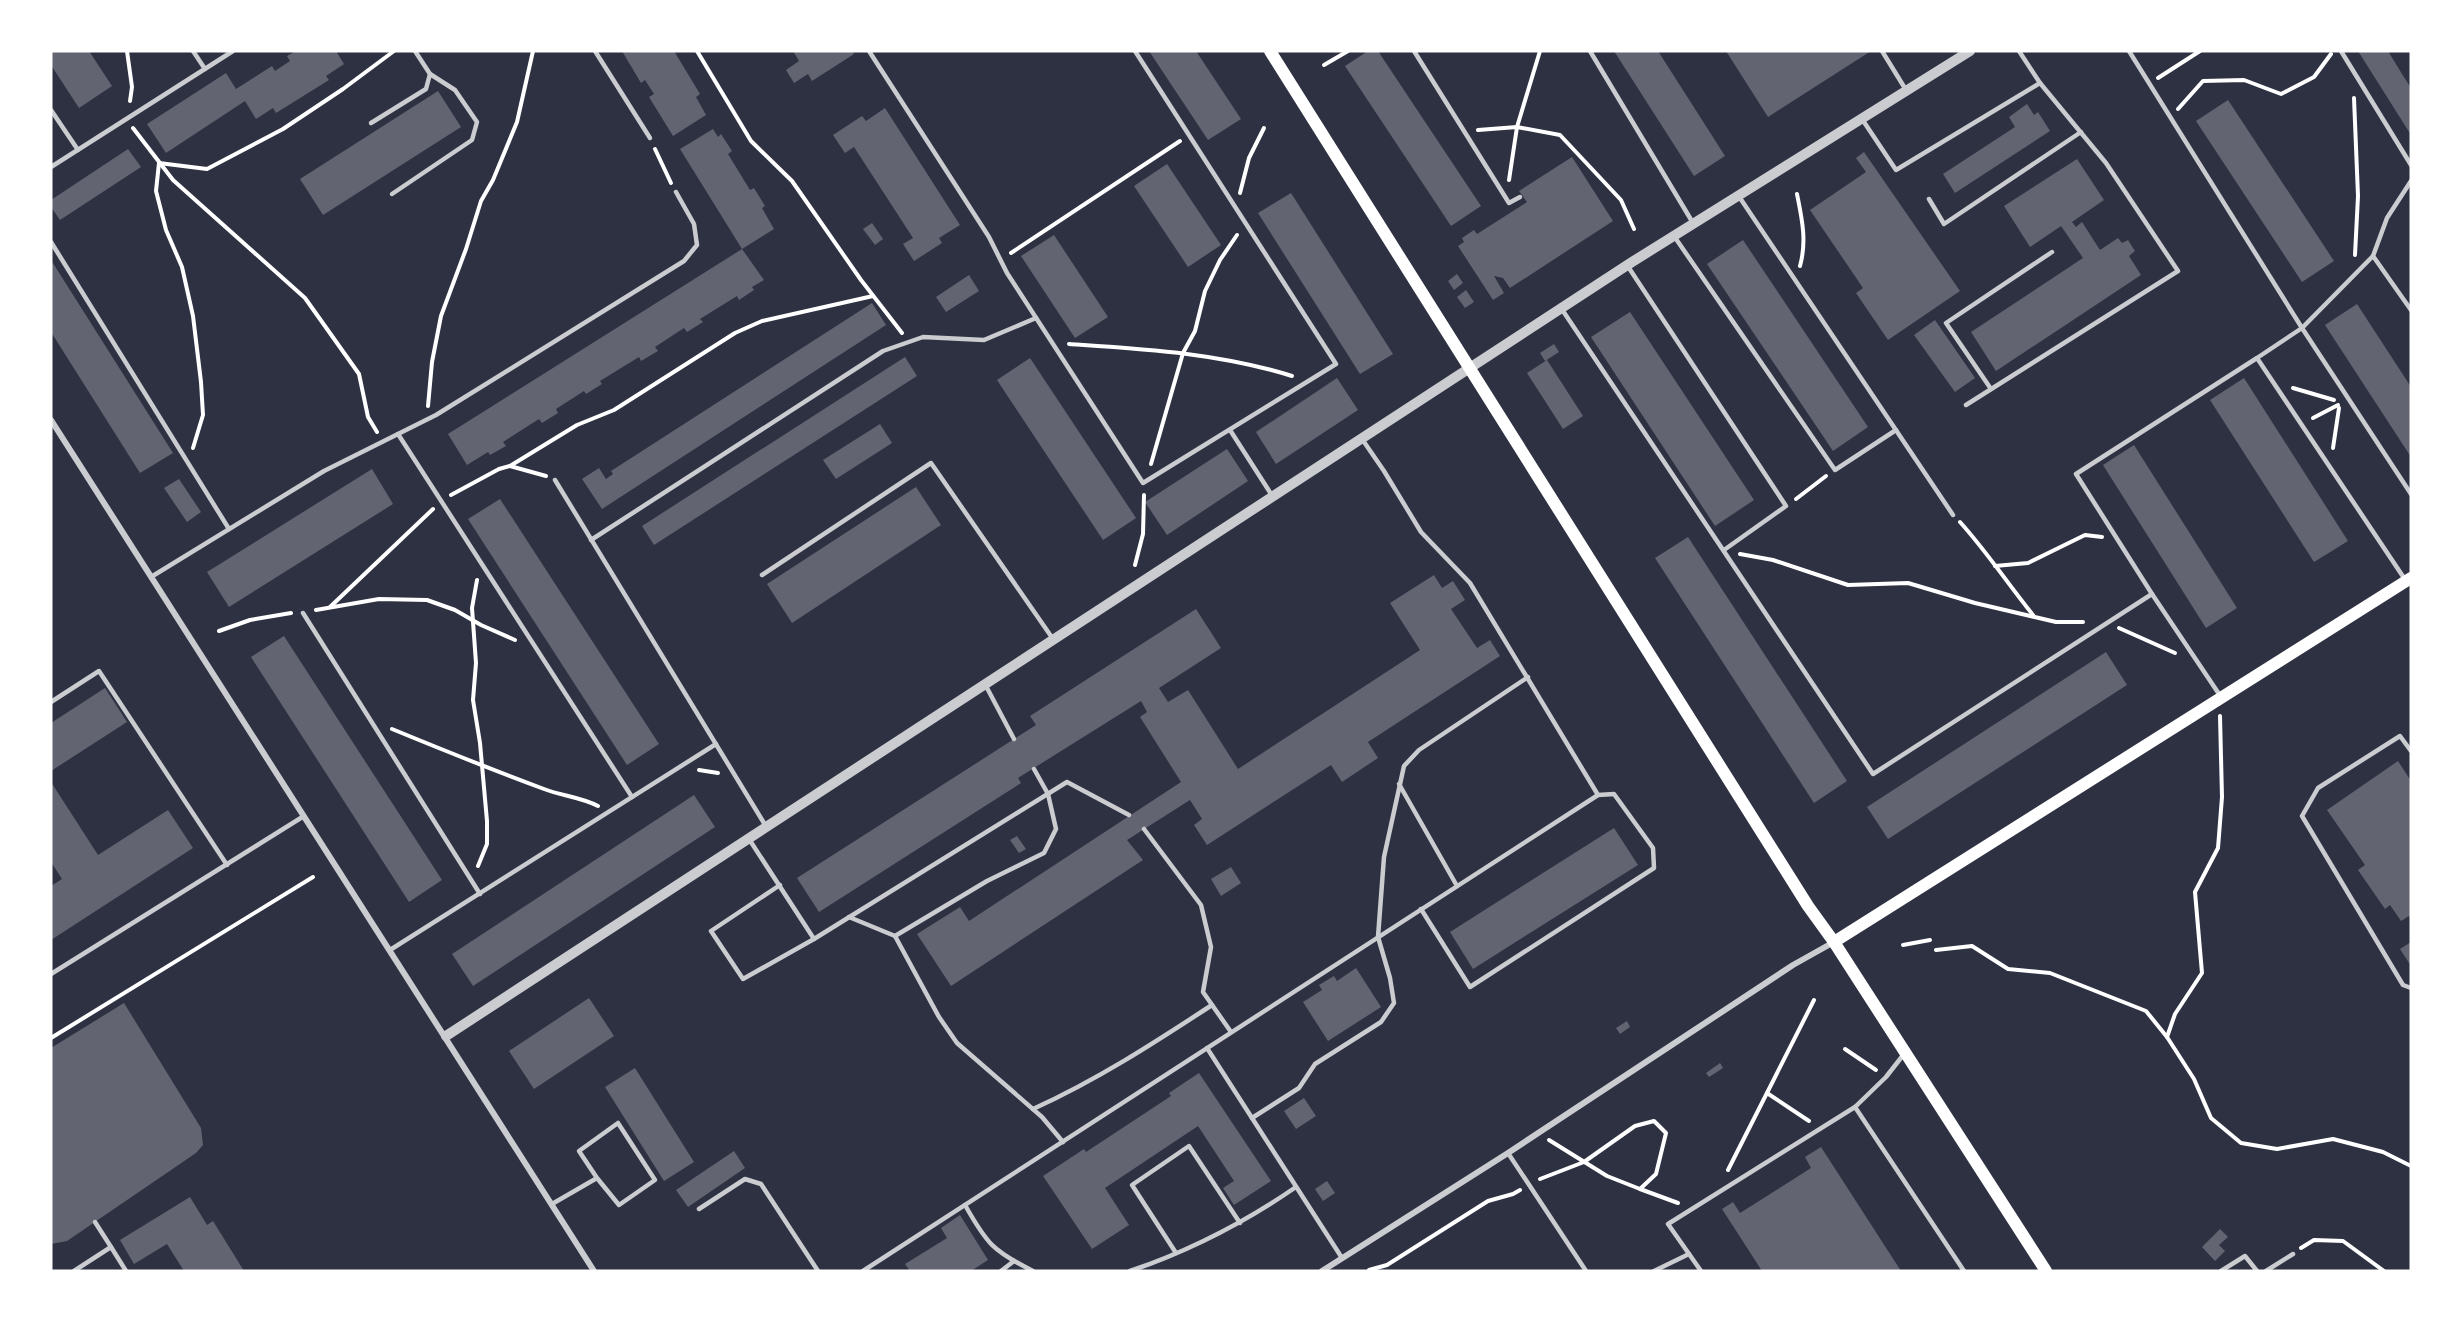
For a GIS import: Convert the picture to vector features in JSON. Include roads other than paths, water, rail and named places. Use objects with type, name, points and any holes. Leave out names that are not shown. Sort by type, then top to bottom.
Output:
[{"type":"main road","points":[[1270,51],[1808,906],[1834,942],[2046,1271]]},
{"type":"main road","points":[[1834,942],[2409,579]]},
{"type":"street","points":[[446,1036],[1627,265],[1970,51]]},
{"type":"street","points":[[51,420],[594,1271]]},
{"type":"street","points":[[1322,1271],[1539,1133],[1793,965],[1834,942]]},
{"type":"lane","points":[[193,51],[205,69]]},
{"type":"lane","points":[[51,167],[233,51]]},
{"type":"lane","points":[[392,194],[472,140],[477,122],[455,90],[430,74],[415,51]]},
{"type":"lane","points":[[595,51],[650,138]]},
{"type":"lane","points":[[869,51],[989,237],[1000,260],[1036,318],[1143,483],[1336,364],[1135,51]]},
{"type":"lane","points":[[1414,51],[1506,198],[1509,202],[1520,197]]},
{"type":"lane","points":[[1590,51],[1693,223]]},
{"type":"lane","points":[[1882,51],[1906,91]]},
{"type":"lane","points":[[1966,405],[2178,271],[2106,163],[2040,83],[2019,51]]},
{"type":"lane","points":[[2129,51],[2302,328],[2411,494]]},
{"type":"lane","points":[[2342,51],[2411,165]]},
{"type":"lane","points":[[371,123],[426,89],[430,74]]},
{"type":"lane","points":[[1862,119],[1896,170],[2040,83]]},
{"type":"lane","points":[[51,110],[78,150]]},
{"type":"lane","points":[[1929,199],[1944,224],[2081,132]]},
{"type":"lane","points":[[2222,698],[2152,594],[2076,474],[2302,328],[2373,256],[2387,218],[2411,181]]},
{"type":"lane","points":[[151,577],[324,471],[429,418],[684,261],[697,245],[694,224],[676,192]]},
{"type":"lane","points":[[1738,195],[1953,515]]},
{"type":"lane","points":[[1674,236],[1835,470],[1896,430]]},
{"type":"lane","points":[[51,242],[229,529]]},
{"type":"lane","points":[[1991,389],[1946,323],[2052,252]]},
{"type":"lane","points":[[2373,256],[2411,310]]},
{"type":"lane","points":[[1627,265],[1786,506],[1724,550]]},
{"type":"lane","points":[[1562,308],[1873,774],[2152,594]]},
{"type":"lane","points":[[591,540],[883,351],[923,337],[984,340],[1036,318]]},
{"type":"lane","points":[[2257,358],[2409,579]]},
{"type":"lane","points":[[1230,430],[1273,497]]},
{"type":"lane","points":[[398,434],[632,797]]},
{"type":"lane","points":[[1362,439],[1421,532],[1470,583],[1598,795]]},
{"type":"lane","points":[[762,575],[931,463],[1054,641]]},
{"type":"lane","points":[[555,480],[767,828]]},
{"type":"lane","points":[[303,613],[480,894]]},
{"type":"lane","points":[[51,702],[99,671],[227,865]]},
{"type":"lane","points":[[1252,1118],[1299,1088],[1315,1064],[1381,1022],[1394,1003],[1390,978],[1378,937],[1384,856],[1404,765],[1419,750],[1528,677]]},
{"type":"lane","points":[[986,685],[1014,739]]},
{"type":"lane","points":[[2411,751],[2400,736],[2318,788],[2302,816],[2403,985],[2411,988]]},
{"type":"lane","points":[[390,950],[716,744]]},
{"type":"lane","points":[[895,936],[987,881],[1044,853],[1056,829],[1048,794],[1034,769]]},
{"type":"lane","points":[[780,885],[711,931],[743,979],[814,939],[1067,782],[1129,815]]},
{"type":"lane","points":[[1399,784],[1457,886]]},
{"type":"lane","points":[[863,1271],[1231,1032],[1421,909],[1598,795],[1614,794],[1653,848],[1654,868],[1470,987],[1421,909]]},
{"type":"lane","points":[[51,974],[304,816]]},
{"type":"lane","points":[[1144,829],[1202,905],[1211,947],[1203,992],[1231,1032]]},
{"type":"lane","points":[[749,839],[814,939]]},
{"type":"lane","points":[[849,917],[895,936],[933,1007],[957,1043],[1033,1109],[1063,1142]]},
{"type":"lane","points":[[1033,1109],[1071,1092],[1140,1052],[1212,1005]]},
{"type":"lane","points":[[1207,1048],[1342,1258]]},
{"type":"lane","points":[[1701,1271],[1668,1224],[1855,1107],[1886,1077],[1905,1053]]},
{"type":"lane","points":[[1855,1107],[1964,1271]]},
{"type":"lane","points":[[618,1123],[655,1180],[619,1205],[597,1178],[579,1150],[618,1123]]},
{"type":"lane","points":[[1176,1253],[1132,1185],[1189,1146],[1240,1223]]},
{"type":"lane","points":[[1508,1153],[1586,1271]]},
{"type":"lane","points":[[552,1204],[597,1178]]},
{"type":"lane","points":[[699,1209],[745,1179],[761,1184],[818,1271]]},
{"type":"lane","points":[[1130,1271],[1176,1253],[1240,1223],[1296,1187]]},
{"type":"lane","points":[[965,1205],[984,1238],[1003,1256],[1033,1271]]},
{"type":"lane","points":[[95,1222],[126,1271]]},
{"type":"lane","points":[[74,1271],[111,1247]]},
{"type":"lane","points":[[1654,1271],[1689,1254]]},
{"type":"lane","points":[[2266,1271],[2293,1254]]},
{"type":"lane","points":[[2221,1271],[2245,1256],[2257,1271]]},
{"type":"lane","points":[[1001,1271],[1014,1261]]}]
